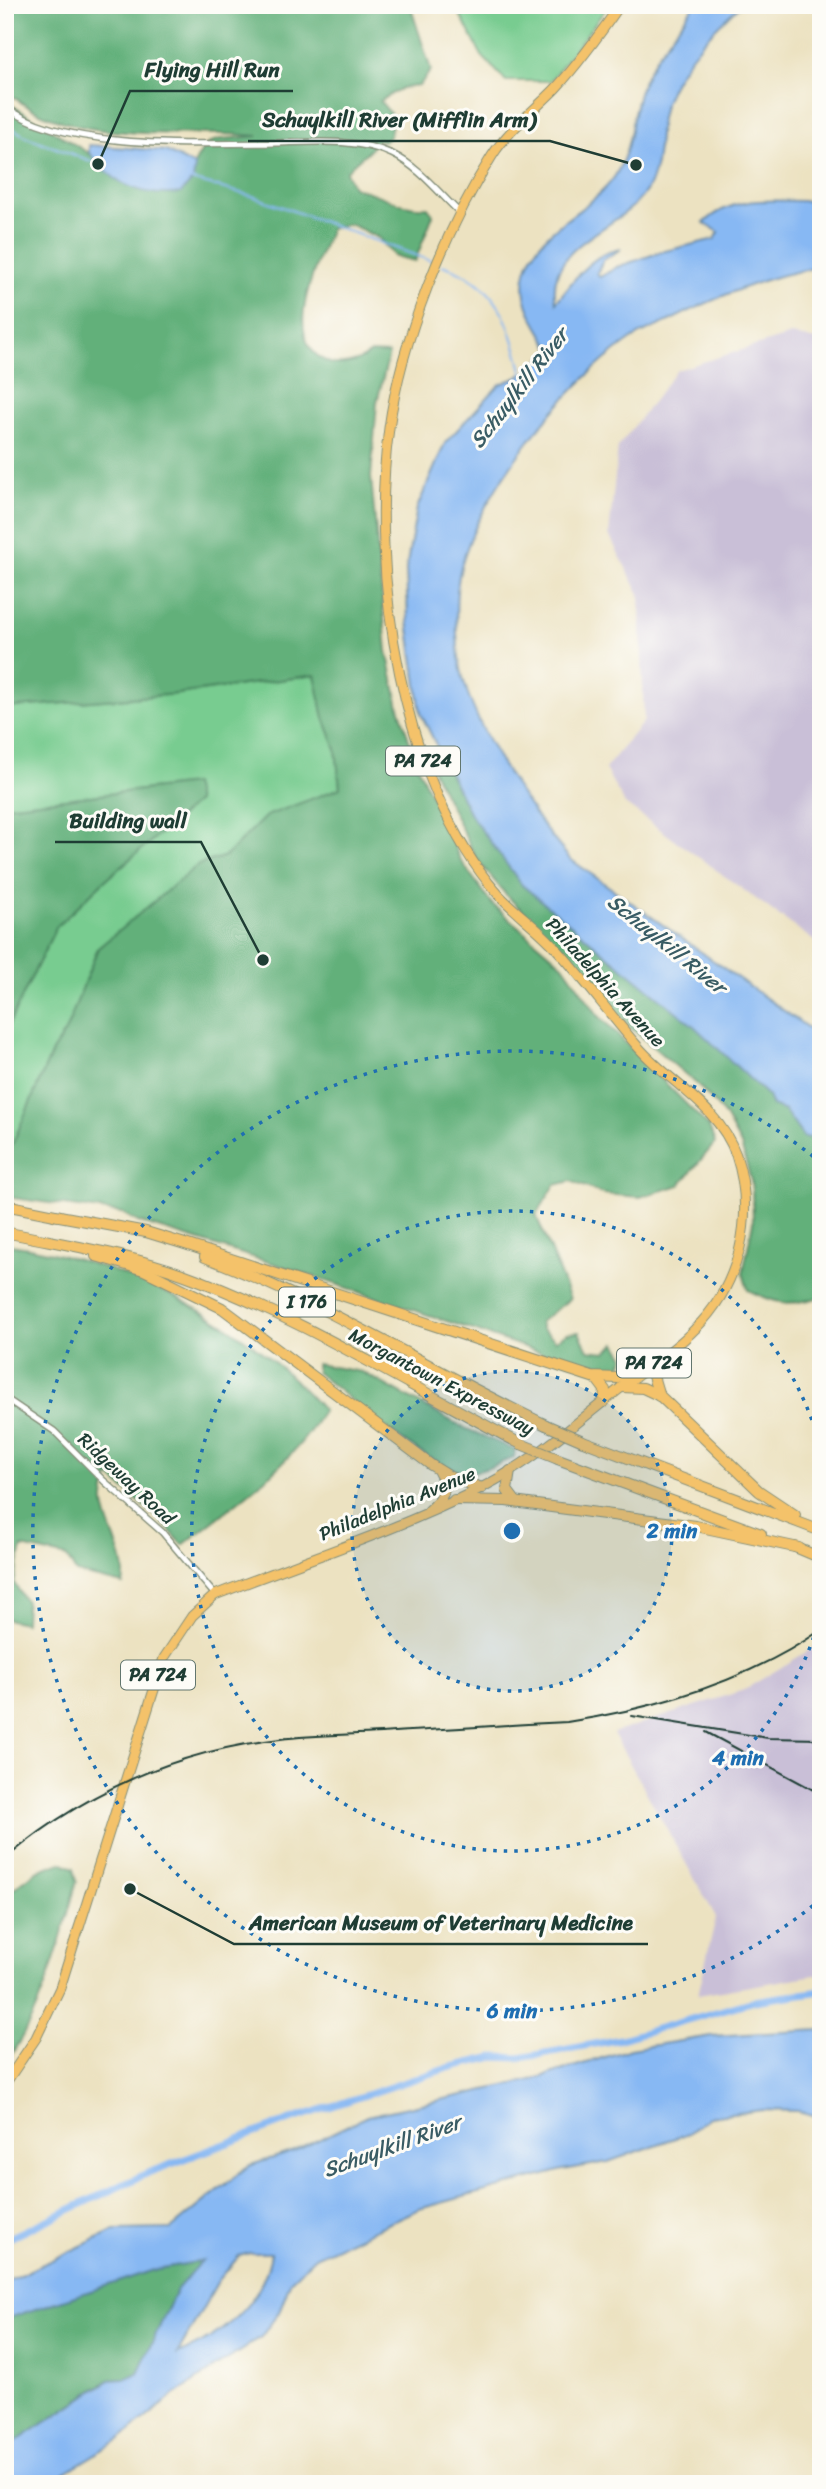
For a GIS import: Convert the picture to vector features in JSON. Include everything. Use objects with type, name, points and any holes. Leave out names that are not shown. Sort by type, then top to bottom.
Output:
[{"type":"highway","name":"Morgantown Expressway","points":[[5,1205],[54,1214],[191,1251],[257,1277],[546,1425],[820,1530]]},
{"type":"highway","points":[[54,1214],[146,1232],[596,1377],[618,1378],[645,1370]]},
{"type":"highway","name":"Morgantown Expressway","points":[[5,1231],[118,1254],[185,1275],[246,1300],[522,1444],[821,1558]]},
{"type":"highway","points":[[49,1241],[145,1270],[222,1308],[437,1469],[460,1482],[482,1488]]},
{"type":"highway","points":[[655,1362],[653,1376],[660,1396]]},
{"type":"highway","points":[[596,1377],[604,1386],[604,1402]]},
{"type":"highway","points":[[622,1387],[643,1388],[660,1396],[766,1497],[820,1530]]},
{"type":"highway","points":[[429,1511],[441,1500],[444,1490],[437,1469]]},
{"type":"highway","points":[[510,1471],[507,1490],[517,1503]]},
{"type":"highway","points":[[454,1500],[517,1503],[696,1526],[799,1548]]},
{"type":"main road","name":"Philadelphia Avenue","points":[[5,2084],[41,2028],[69,1966],[123,1782],[164,1658],[184,1626],[215,1595],[429,1511],[482,1488],[510,1471],[683,1341],[711,1312],[733,1271],[744,1216],[739,1167],[728,1137],[715,1118],[642,1052],[560,953],[506,902],[481,873],[447,814],[415,740],[400,679],[392,616],[385,475],[392,409],[431,282],[460,213],[500,144],[577,64],[620,5]]},
{"type":"street","points":[[5,106],[29,121],[82,135],[206,144],[323,142],[374,147],[397,156],[413,167],[460,213]]},
{"type":"street","name":"Ridgeway Road","points":[[5,1398],[54,1431],[104,1482],[162,1532],[215,1595]]},
{"type":"shaded area","points":[[791,335],[821,341],[821,946],[625,804],[605,769],[644,721],[640,595],[609,535],[618,447],[677,370]]},
{"type":"shaded area","points":[[821,1643],[821,1974],[698,1995],[716,1917],[613,1733],[744,1690]]},
{"type":"green space","points":[[5,5],[410,5],[431,70],[419,86],[402,88],[380,101],[393,117],[390,136],[384,141],[378,139],[346,172],[353,187],[400,204],[428,207],[433,215],[415,261],[394,256],[379,238],[350,224],[331,228],[317,261],[305,302],[303,321],[306,339],[314,353],[330,363],[352,363],[371,353],[389,354],[377,402],[371,477],[387,651],[399,707],[416,763],[461,861],[492,904],[563,965],[598,1015],[709,1127],[715,1143],[680,1185],[640,1197],[603,1194],[571,1181],[555,1185],[536,1215],[570,1299],[540,1322],[542,1329],[556,1340],[567,1333],[579,1332],[588,1350],[606,1352],[616,1343],[625,1357],[620,1367],[606,1371],[587,1368],[288,1268],[138,1222],[122,1213],[5,1197],[5,1153],[13,1143],[52,1052],[66,1030],[98,948],[198,865],[226,856],[266,816],[340,788],[336,749],[324,718],[315,675],[178,694],[5,708],[5,532],[9,525],[14,496],[12,477],[5,461],[5,101],[103,162],[185,182],[200,154],[212,142],[258,136],[93,129],[61,121],[32,109],[5,90]]},
{"type":"green space","points":[[461,5],[609,5],[550,81],[506,81],[482,56],[457,9]]},
{"type":"green space","points":[[5,461],[12,477],[14,496],[5,532]]},
{"type":"green space","points":[[316,675],[324,718],[336,749],[340,789],[266,816],[226,856],[201,864],[98,948],[66,1030],[52,1052],[13,1143],[5,1153],[5,1032],[56,927],[103,882],[197,802],[192,784],[5,806],[5,708],[178,694]]},
{"type":"green space","points":[[444,763],[470,814],[522,885],[696,1027],[768,1096],[772,1106],[785,1111],[804,1138],[821,1137],[821,1297],[792,1303],[768,1299],[748,1290],[743,1273],[753,1222],[752,1184],[741,1145],[724,1114],[698,1085],[631,1028],[565,951],[507,896],[477,860],[431,767]]},
{"type":"green space","points":[[193,784],[197,802],[103,882],[56,927],[5,1032],[5,806]]},
{"type":"green space","points":[[5,1244],[94,1265],[138,1280],[179,1299],[257,1348],[291,1377],[323,1410],[311,1430],[279,1466],[183,1545],[160,1520],[109,1476],[104,1504],[123,1564],[123,1584],[76,1573],[67,1557],[22,1547],[14,1583],[26,1602],[25,1623],[5,1619]]},
{"type":"green space","points":[[316,1364],[362,1372],[460,1426],[515,1450],[514,1457],[474,1472],[451,1468],[389,1431],[316,1372]]},
{"type":"green space","points":[[61,1862],[74,1868],[77,1881],[57,1953],[40,1999],[19,2043],[5,2064],[5,1895],[37,1871]]},
{"type":"green space","points":[[203,2261],[177,2289],[138,2373],[124,2379],[109,2380],[5,2449],[5,2319],[157,2269]]},
{"type":"water","name":"Schuylkill River","points":[[694,5],[741,5],[704,41],[672,86],[661,118],[656,164],[646,191],[635,205],[573,251],[562,265],[555,282],[556,302],[584,269],[600,256],[621,249],[603,260],[597,273],[600,277],[617,267],[661,252],[715,239],[719,232],[704,223],[731,206],[760,201],[821,201],[821,267],[742,288],[638,335],[604,360],[578,384],[528,442],[486,506],[471,537],[457,588],[459,657],[464,682],[486,736],[536,816],[570,859],[811,1030],[821,1042],[821,1137],[804,1138],[785,1111],[772,1106],[768,1096],[695,1027],[522,885],[470,814],[421,714],[408,621],[406,569],[417,508],[445,443],[499,385],[528,372],[551,349],[527,303],[524,283],[532,256],[552,231],[592,200],[615,176],[625,153],[638,97],[647,74]]},
{"type":"water","points":[[89,145],[166,151],[195,166],[193,180],[181,193],[153,193],[129,186],[117,180],[98,163],[89,152]]},
{"type":"water","name":"Schuylkill River","points":[[821,2030],[821,2117],[798,2111],[762,2110],[709,2117],[689,2133],[608,2162],[563,2170],[419,2209],[315,2257],[291,2280],[279,2312],[261,2337],[173,2396],[120,2439],[46,2484],[5,2484],[5,2449],[110,2380],[124,2379],[138,2373],[177,2289],[202,2261],[157,2269],[5,2319],[5,2282],[115,2230],[171,2229],[248,2166],[295,2151],[367,2116],[531,2080],[631,2049],[711,2036]],"holes":[[[271,2253],[260,2287],[238,2316],[209,2338],[177,2354],[218,2281],[239,2256]]]},
{"type":"waterway","points":[[5,124],[27,137],[99,164]]},
{"type":"waterway","points":[[191,180],[252,196],[434,262]]},
{"type":"waterway","name":"Schuylkill River","points":[[442,265],[477,282],[499,306],[523,374]]},
{"type":"waterway","points":[[5,2240],[150,2172],[290,2120],[448,2068],[494,2057],[520,2058],[621,2039],[754,2001],[821,1991]]},
{"type":"railway","points":[[5,1859],[35,1835],[100,1795],[134,1778],[205,1753],[292,1738],[567,1722],[601,1716],[667,1700],[731,1678],[762,1664],[821,1630]]},
{"type":"railway","points":[[632,1716],[768,1738],[821,1739]]},
{"type":"railway","points":[[706,1732],[821,1794]]},
{"type":"place","name":"Flying Hill Run","points":[[98,164]]},
{"type":"place","name":"Schuylkill River (Mifflin Arm)","points":[[636,165]]},
{"type":"place","name":"Building wall","points":[[263,960]]},
{"type":"place","name":"American Museum of Veterinary Medicine","points":[[130,1889]]}]
